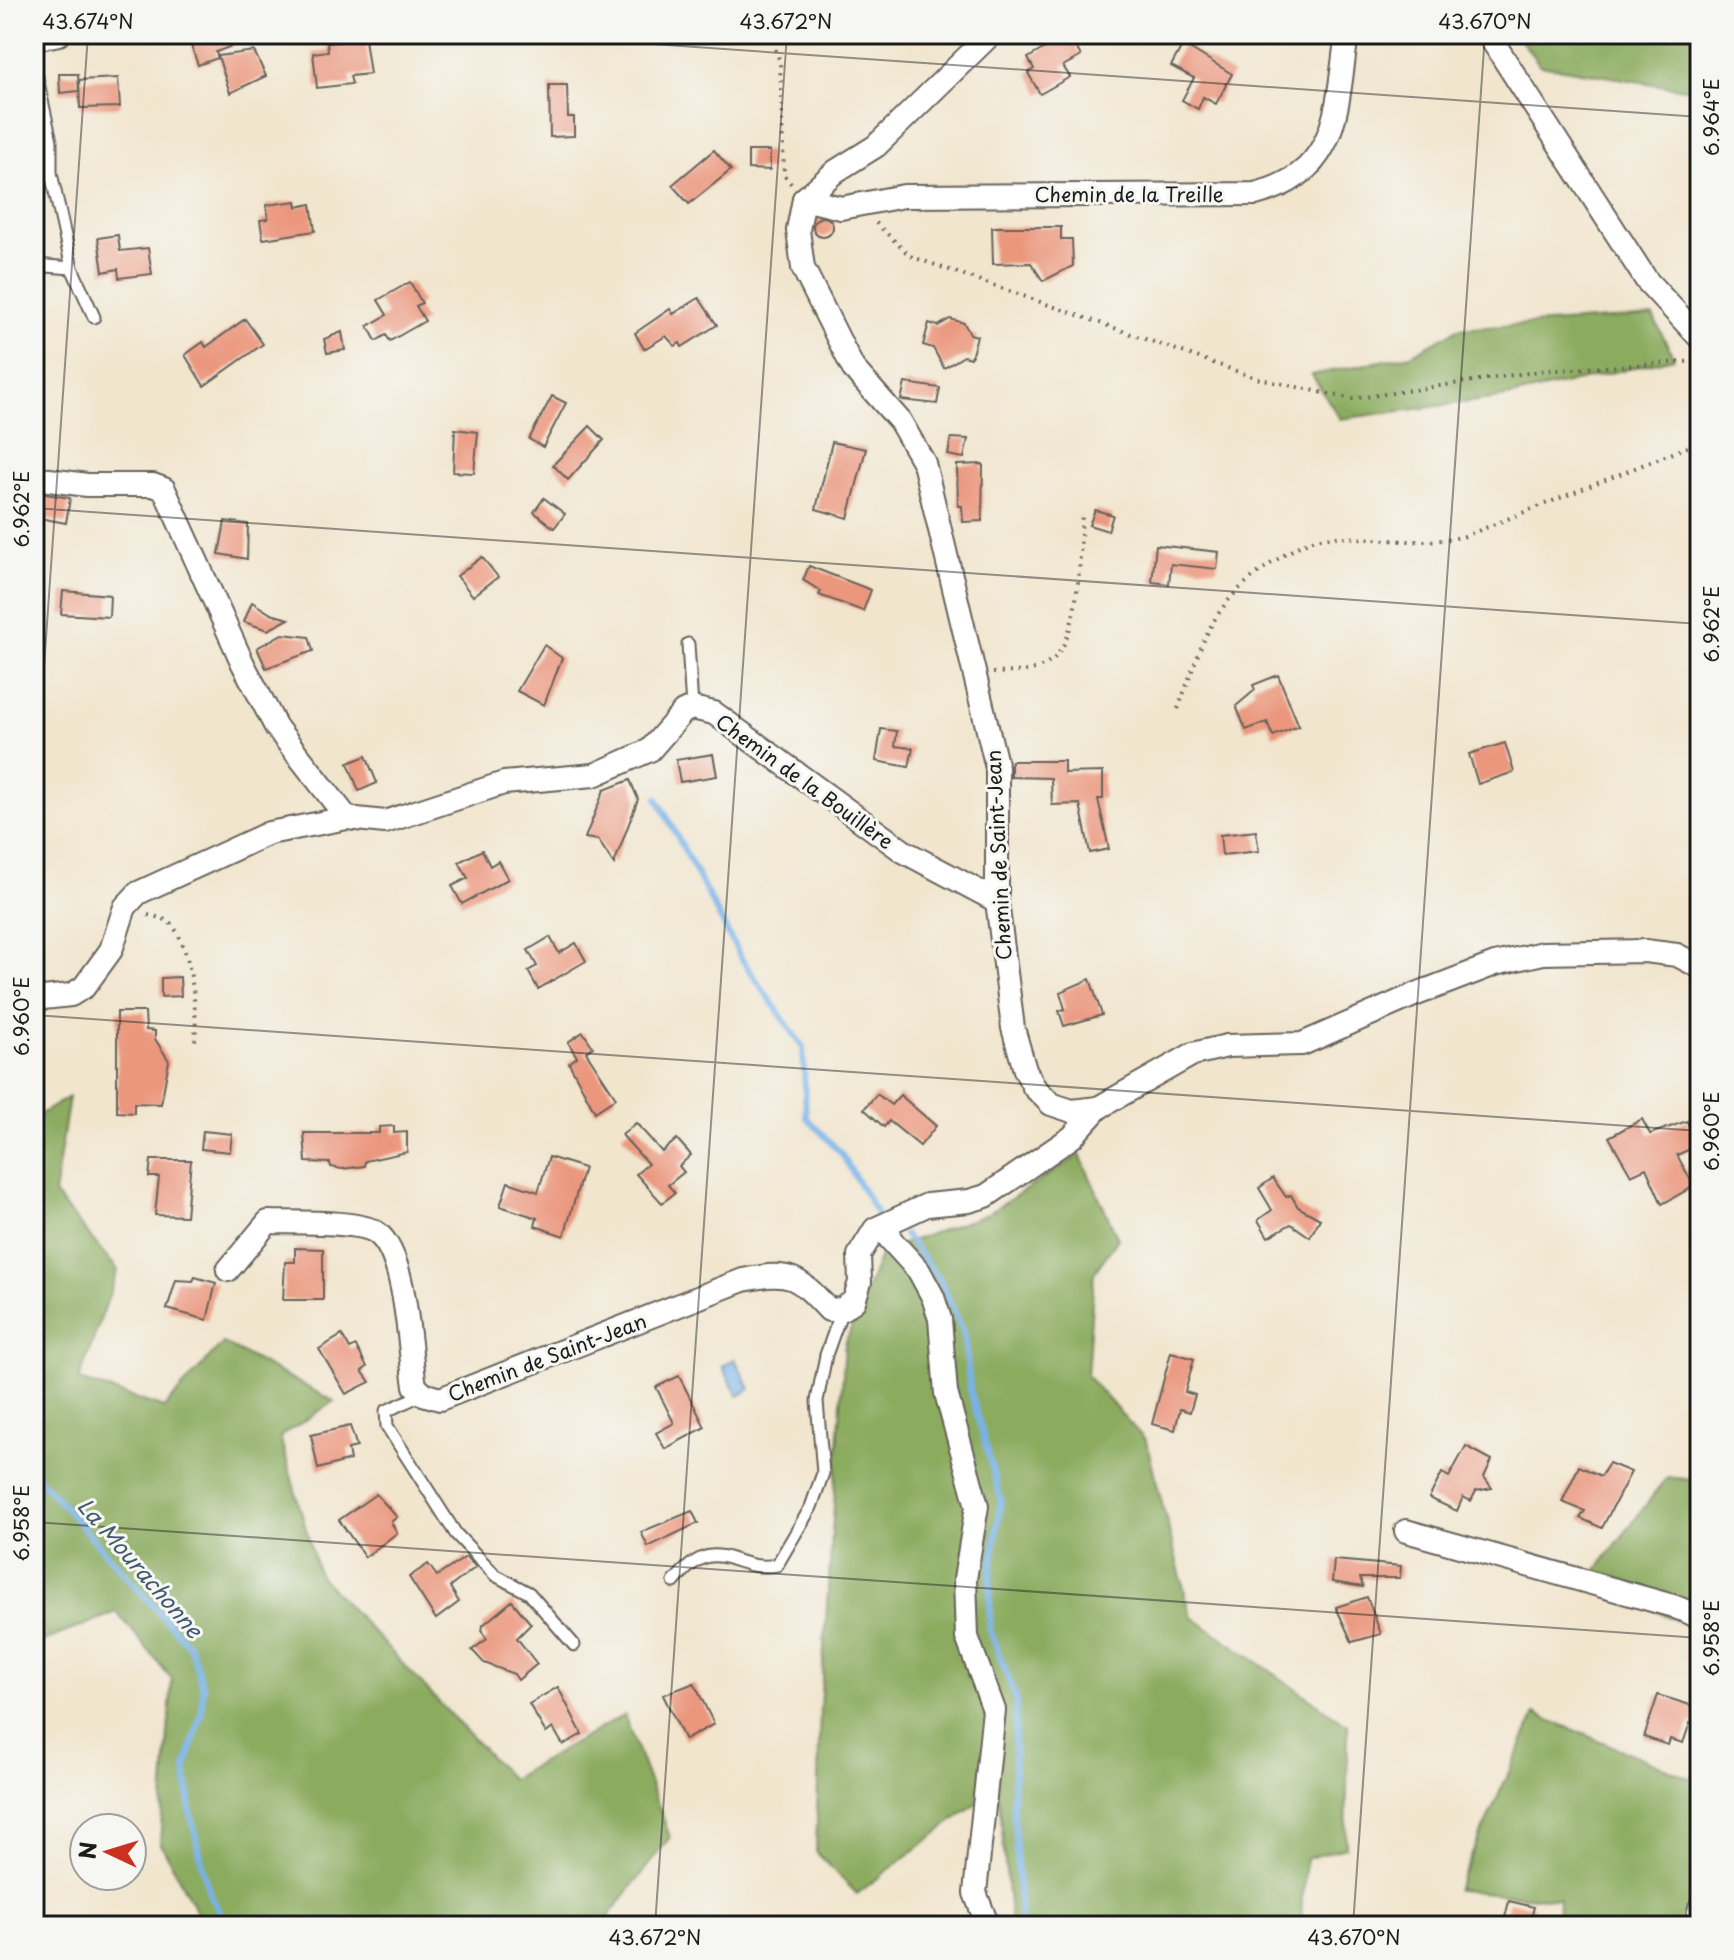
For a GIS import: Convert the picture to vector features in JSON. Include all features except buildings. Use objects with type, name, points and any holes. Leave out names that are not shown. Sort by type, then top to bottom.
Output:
[{"type":"street","points":[[34,39],[59,34]]},
{"type":"street","points":[[804,199],[836,171],[876,146],[991,34]]},
{"type":"street","name":"Chemin de la Treille","points":[[804,199],[841,208],[904,196],[1255,194],[1270,190],[1304,171],[1321,154],[1335,114],[1347,34]]},
{"type":"street","points":[[1488,34],[1647,281],[1700,338]]},
{"type":"street","name":"Chemin de Saint-Jean","points":[[804,199],[798,230],[803,268],[853,368],[900,421],[924,463],[997,768],[997,901],[1008,1005],[1025,1070],[1034,1087],[1051,1104],[1072,1111],[1098,1108]]},
{"type":"street","points":[[34,478],[87,485],[153,485],[164,489],[243,664],[276,727],[347,818]]},
{"type":"street","name":"Chemin de la Bouillère","points":[[130,902],[159,881],[269,833],[347,818],[385,822],[504,783],[594,775],[650,750],[683,712],[692,708],[714,713],[903,851],[997,901]]},
{"type":"street","points":[[34,999],[71,995],[84,987],[111,950],[130,902]]},
{"type":"street","points":[[842,1309],[854,1301],[864,1242],[875,1229],[899,1215],[927,1205],[986,1196],[1072,1137],[1098,1108],[1193,1054],[1227,1046],[1302,1044],[1414,995],[1518,957],[1555,952],[1645,951],[1677,955],[1700,967]]},
{"type":"street","name":"Chemin de Saint-Jean","points":[[228,1270],[268,1222],[360,1227],[377,1232],[391,1251],[399,1272],[415,1386],[423,1394],[440,1399],[743,1280],[768,1275],[800,1279],[829,1310],[842,1309]]},
{"type":"street","points":[[888,1224],[890,1239],[919,1271],[933,1297],[940,1319],[946,1393],[977,1506],[965,1579],[967,1637],[994,1710],[975,1893],[988,1926]]},
{"type":"street","points":[[1406,1531],[1673,1606],[1700,1617]]},
{"type":"street","points":[[1696,1926],[1700,1908]]},
{"type":"lane","points":[[34,64],[72,268],[94,317]]},
{"type":"lane","points":[[34,265],[72,268]]},
{"type":"lane","points":[[688,644],[692,708]]},
{"type":"lane","points":[[674,1582],[701,1558],[728,1555],[763,1568],[777,1565],[811,1507],[823,1473],[817,1401],[826,1355],[842,1309]]},
{"type":"lane","points":[[423,1394],[386,1411],[387,1426],[456,1534],[495,1575],[529,1593],[574,1645]]},
{"type":"path","points":[[770,34],[780,62],[784,175],[804,199]]},
{"type":"path","points":[[857,205],[910,256],[1256,378],[1352,399],[1540,371],[1700,361]]},
{"type":"path","points":[[1178,709],[1211,621],[1246,579],[1304,543],[1327,537],[1441,542],[1465,536],[1700,442]]},
{"type":"path","points":[[975,674],[1034,669],[1046,665],[1063,649],[1076,598],[1082,515]]},
{"type":"path","points":[[130,902],[143,914],[168,921],[182,941],[187,957],[195,1042]]},
{"type":"green space","points":[[1516,34],[1700,34],[1700,88],[1684,89],[1540,65]]},
{"type":"green space","points":[[1653,316],[1674,358],[1507,397],[1340,419],[1312,375],[1411,355],[1458,329]]},
{"type":"green space","points":[[69,1097],[54,1194],[118,1270],[79,1380],[164,1408],[223,1343],[334,1401],[280,1437],[319,1575],[511,1779],[624,1715],[670,1837],[601,1926],[204,1926],[160,1842],[172,1679],[117,1612],[34,1645],[34,1118]]},
{"type":"green space","points":[[1080,1155],[1118,1239],[1094,1273],[1087,1376],[1146,1441],[1191,1616],[1348,1725],[1346,1847],[1306,1859],[1300,1926],[1011,1926],[999,1798],[983,1798],[857,1894],[816,1852],[820,1708],[845,1344],[882,1251],[987,1214]]},
{"type":"green space","points":[[1667,1477],[1700,1481],[1700,1631],[1589,1580]]},
{"type":"green space","points":[[1535,1714],[1692,1779],[1700,1760],[1700,1926],[1558,1926],[1559,1899],[1456,1890]]},
{"type":"water","points":[[735,1359],[750,1389],[738,1396],[722,1366]]},
{"type":"waterway","points":[[657,798],[741,958],[803,1047],[806,1117],[841,1153],[877,1214]]},
{"type":"waterway","points":[[904,1234],[940,1280],[964,1333],[970,1390],[1001,1500],[990,1580],[990,1630],[1016,1699],[1013,1803],[1021,1926]]},
{"type":"waterway","name":"La Mourachonne","points":[[34,1473],[190,1647],[203,1687],[202,1711],[186,1767],[191,1815],[208,1889],[226,1926]]}]
